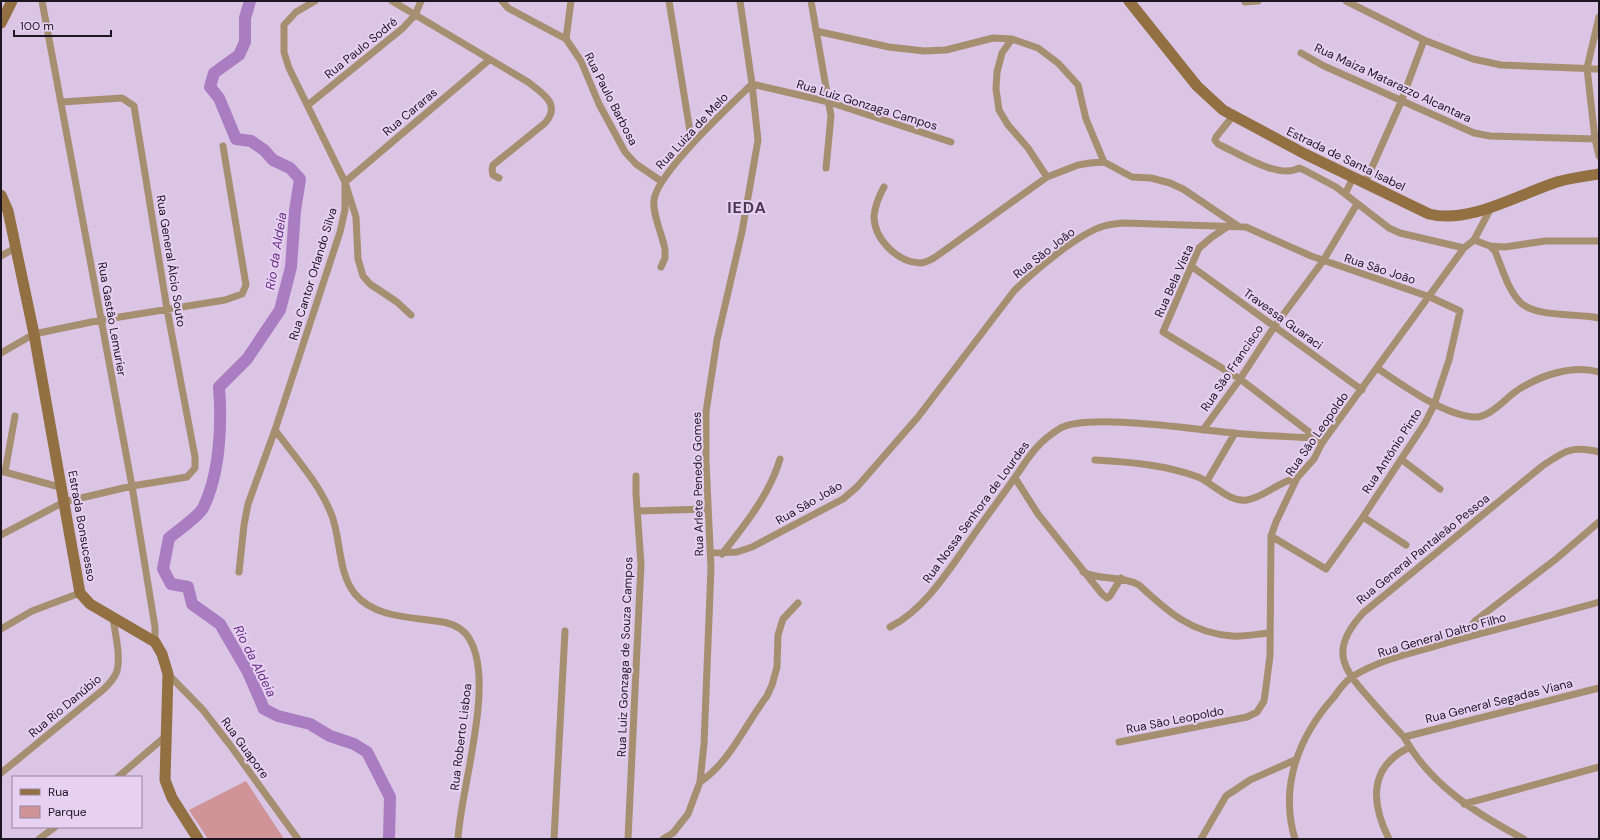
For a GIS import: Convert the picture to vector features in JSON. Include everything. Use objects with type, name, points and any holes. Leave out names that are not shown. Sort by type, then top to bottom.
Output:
[{"type":"street","points":[[2,18],[12,1]]},
{"type":"street","name":"Rua Gastão Lemurier","points":[[42,1],[62,102],[132,486],[155,627],[155,642]]},
{"type":"street","name":"Rua Cantor Orlando Silva","points":[[239,572],[246,513],[340,232],[345,210],[345,182],[289,68],[284,52],[284,25],[289,18],[315,1]]},
{"type":"street","points":[[392,1],[528,82],[547,97],[551,103],[552,110],[545,123],[493,165],[493,174],[499,178]]},
{"type":"street","name":"Rua Paulo Sodré","points":[[308,105],[397,34],[415,15],[421,1]]},
{"type":"street","name":"Rua Paulo Barbosa","points":[[502,1],[508,8],[566,39],[580,61],[599,104],[625,152],[636,164],[660,181]]},
{"type":"street","points":[[566,39],[571,1]]},
{"type":"street","points":[[669,1],[692,144]]},
{"type":"street","name":"Rua Arlete Penedo Gomes","points":[[663,839],[673,833],[688,814],[700,782],[704,736],[710,554],[706,412],[717,340],[742,232],[758,140],[752,84],[740,1]]},
{"type":"street","points":[[811,1],[829,102],[831,124],[826,168]]},
{"type":"street","name":"Estrada de Santa Isabel","points":[[1129,1],[1197,86],[1223,110],[1305,154],[1429,214],[1441,217],[1463,216],[1558,182],[1599,174]]},
{"type":"street","points":[[1245,2],[1258,1]]},
{"type":"street","points":[[1346,1],[1424,40],[1473,59],[1501,65],[1599,68]]},
{"type":"street","points":[[1599,17],[1587,68],[1595,139],[1599,156]]},
{"type":"street","points":[[816,31],[889,47],[924,51],[946,50],[994,38],[1012,39],[1038,48],[1048,54],[1078,85],[1084,114],[1104,162],[1132,178],[1151,178],[1170,183],[1183,189],[1238,226]]},
{"type":"street","points":[[1012,39],[1002,53],[997,72],[996,89],[1000,110],[1008,125],[1028,148],[1047,177]]},
{"type":"street","points":[[1366,183],[1401,102],[1424,40]]},
{"type":"street","name":"Rua Maiza Matarazzo Alcantara","points":[[1301,53],[1324,66],[1401,102],[1474,133],[1490,136],[1595,139]]},
{"type":"street","name":"Rua Cararas","points":[[345,182],[489,60]]},
{"type":"street","name":"Rua Luiza de Melo","points":[[661,267],[665,258],[665,250],[654,204],[655,194],[660,181],[692,144],[752,84]]},
{"type":"street","name":"Rua Luiz Gonzaga Campos","points":[[752,84],[829,102],[951,142]]},
{"type":"street","name":"Rua General Álcio Souto","points":[[62,102],[122,98],[134,106],[167,309],[195,457],[195,468],[187,477],[132,486]]},
{"type":"street","points":[[1233,116],[1216,137],[1215,140],[1218,144],[1277,171],[1291,172],[1299,168],[1305,154]]},
{"type":"street","points":[[1,353],[34,334],[101,320],[225,300],[239,296],[245,290],[246,285],[223,146]]},
{"type":"street","points":[[884,187],[879,197],[874,216],[877,233],[886,246],[895,253],[920,263],[934,258],[1047,177],[1078,166],[1104,162]]},
{"type":"street","points":[[1299,168],[1336,187],[1381,223],[1400,233],[1464,248]]},
{"type":"street","points":[[1345,194],[1353,178]]},
{"type":"street","points":[[345,182],[356,218],[358,259],[363,276],[370,284],[397,302],[411,315]]},
{"type":"street","name":"Estrada Bonsucesso","points":[[1,195],[8,212],[17,247],[80,593],[90,604],[155,642]]},
{"type":"street","name":"Rua São Francisco","points":[[1203,430],[1240,379],[1274,327],[1323,261],[1357,204]]},
{"type":"street","name":"Rua São Leopoldo","points":[[1119,742],[1226,722],[1247,717],[1257,712],[1264,701],[1270,656],[1271,536],[1276,522],[1297,478],[1314,459],[1319,441],[1362,390],[1464,248],[1474,240],[1492,206]]},
{"type":"street","name":"Rua São João","points":[[710,554],[737,552],[752,547],[843,499],[857,487],[918,417],[1014,291],[1030,274],[1084,235],[1103,226],[1122,223],[1246,227],[1323,261],[1430,297],[1460,311]]},
{"type":"street","name":"Rua Bela Vista","points":[[1227,227],[1204,242],[1200,248],[1163,332],[1240,379]]},
{"type":"street","points":[[1474,240],[1490,246],[1505,247],[1545,241],[1599,241]]},
{"type":"street","points":[[1490,246],[1495,251],[1513,294],[1519,302],[1528,309],[1588,315],[1599,318]]},
{"type":"street","points":[[1,256],[17,247]]},
{"type":"street","name":"Travessa Guaraci","points":[[1191,266],[1362,390]]},
{"type":"street","name":"Rua Antônio Pinto","points":[[1271,536],[1326,569],[1363,517],[1425,424],[1434,405],[1449,360],[1460,311]]},
{"type":"street","points":[[1377,368],[1434,405],[1475,417],[1483,415],[1532,382],[1548,375],[1583,370],[1599,372]]},
{"type":"street","points":[[1240,379],[1319,441]]},
{"type":"street","points":[[15,416],[3,472],[62,488]]},
{"type":"street","name":"Rua Nossa Senhora de Lourdes","points":[[890,627],[897,624],[923,601],[947,573],[1015,478],[1032,451],[1060,428],[1070,424],[1110,422],[1319,441]]},
{"type":"street","name":"Rua Roberto Lisboa","points":[[275,430],[319,489],[332,515],[345,572],[355,594],[364,603],[378,611],[392,615],[446,622],[466,634],[474,649],[479,669],[478,705],[458,839]]},
{"type":"street","points":[[1206,481],[1235,434]]},
{"type":"street","name":"Rua General Pantaleão Pessoa","points":[[1524,839],[1464,804],[1442,786],[1410,747],[1404,737],[1351,678],[1344,663],[1343,654],[1346,639],[1354,622],[1363,612],[1541,467],[1563,452],[1583,448],[1599,452]]},
{"type":"street","points":[[722,554],[736,536],[772,482],[780,459]]},
{"type":"street","points":[[1401,459],[1440,489]]},
{"type":"street","points":[[1096,460],[1173,469],[1206,481],[1237,499],[1247,500],[1282,482],[1297,478]]},
{"type":"street","name":"Rua Luiz Gonzaga de Souza Campos","points":[[628,839],[641,564],[636,476]]},
{"type":"street","points":[[1015,478],[1038,514],[1102,594],[1107,598],[1110,596],[1121,578]]},
{"type":"street","points":[[1,535],[64,502],[132,486]]},
{"type":"street","points":[[638,511],[708,509]]},
{"type":"street","points":[[1363,517],[1406,544]]},
{"type":"street","points":[[1462,638],[1475,621],[1556,559],[1599,522]]},
{"type":"street","points":[[1083,572],[1101,578],[1121,578],[1139,585],[1179,620],[1202,630],[1234,636],[1269,633]]},
{"type":"street","points":[[1,629],[32,611],[80,593]]},
{"type":"street","name":"Rua General Daltro Filho","points":[[1295,839],[1290,806],[1291,776],[1294,760],[1320,713],[1351,678],[1364,670],[1411,653],[1599,602]]},
{"type":"street","points":[[700,782],[712,774],[724,760],[767,696],[777,667],[778,635],[783,619],[798,603]]},
{"type":"street","name":"Rua Rio Danúbio","points":[[1,773],[112,681],[117,672],[118,658],[113,618]]},
{"type":"street","points":[[554,839],[565,631]]},
{"type":"street","points":[[155,642],[162,654],[168,674],[165,769],[168,790],[198,839]]},
{"type":"street","name":"Rua Guapore","points":[[168,674],[203,710],[230,744],[298,839]]},
{"type":"street","name":"Rua General Segadas Viana","points":[[1404,737],[1599,688]]},
{"type":"street","points":[[119,776],[166,736]]},
{"type":"street","points":[[1389,839],[1380,819],[1376,805],[1376,788],[1384,766],[1397,753],[1410,747]]},
{"type":"street","points":[[1201,839],[1226,796],[1250,780],[1294,760]]},
{"type":"street","points":[[1464,804],[1599,767]]},
{"type":"street","points":[[39,839],[54,828]]},
{"type":"green space","points":[[246,781],[284,839],[208,839],[189,810]]},
{"type":"waterway","name":"Rio da Aldeia","points":[[250,1],[245,18],[245,42],[239,55],[214,73],[210,87],[219,98],[236,139],[251,141],[264,150],[273,160],[290,168],[300,179],[295,211],[291,267],[280,310],[247,359],[219,387],[220,433],[216,465],[209,495],[200,512],[169,538],[163,569],[171,584],[188,587],[192,604],[220,624],[248,672],[264,709],[278,716],[310,724],[330,736],[354,744],[367,752],[390,797],[389,839]]},
{"type":"district","name":"IEDA","points":[[747,207]]}]
